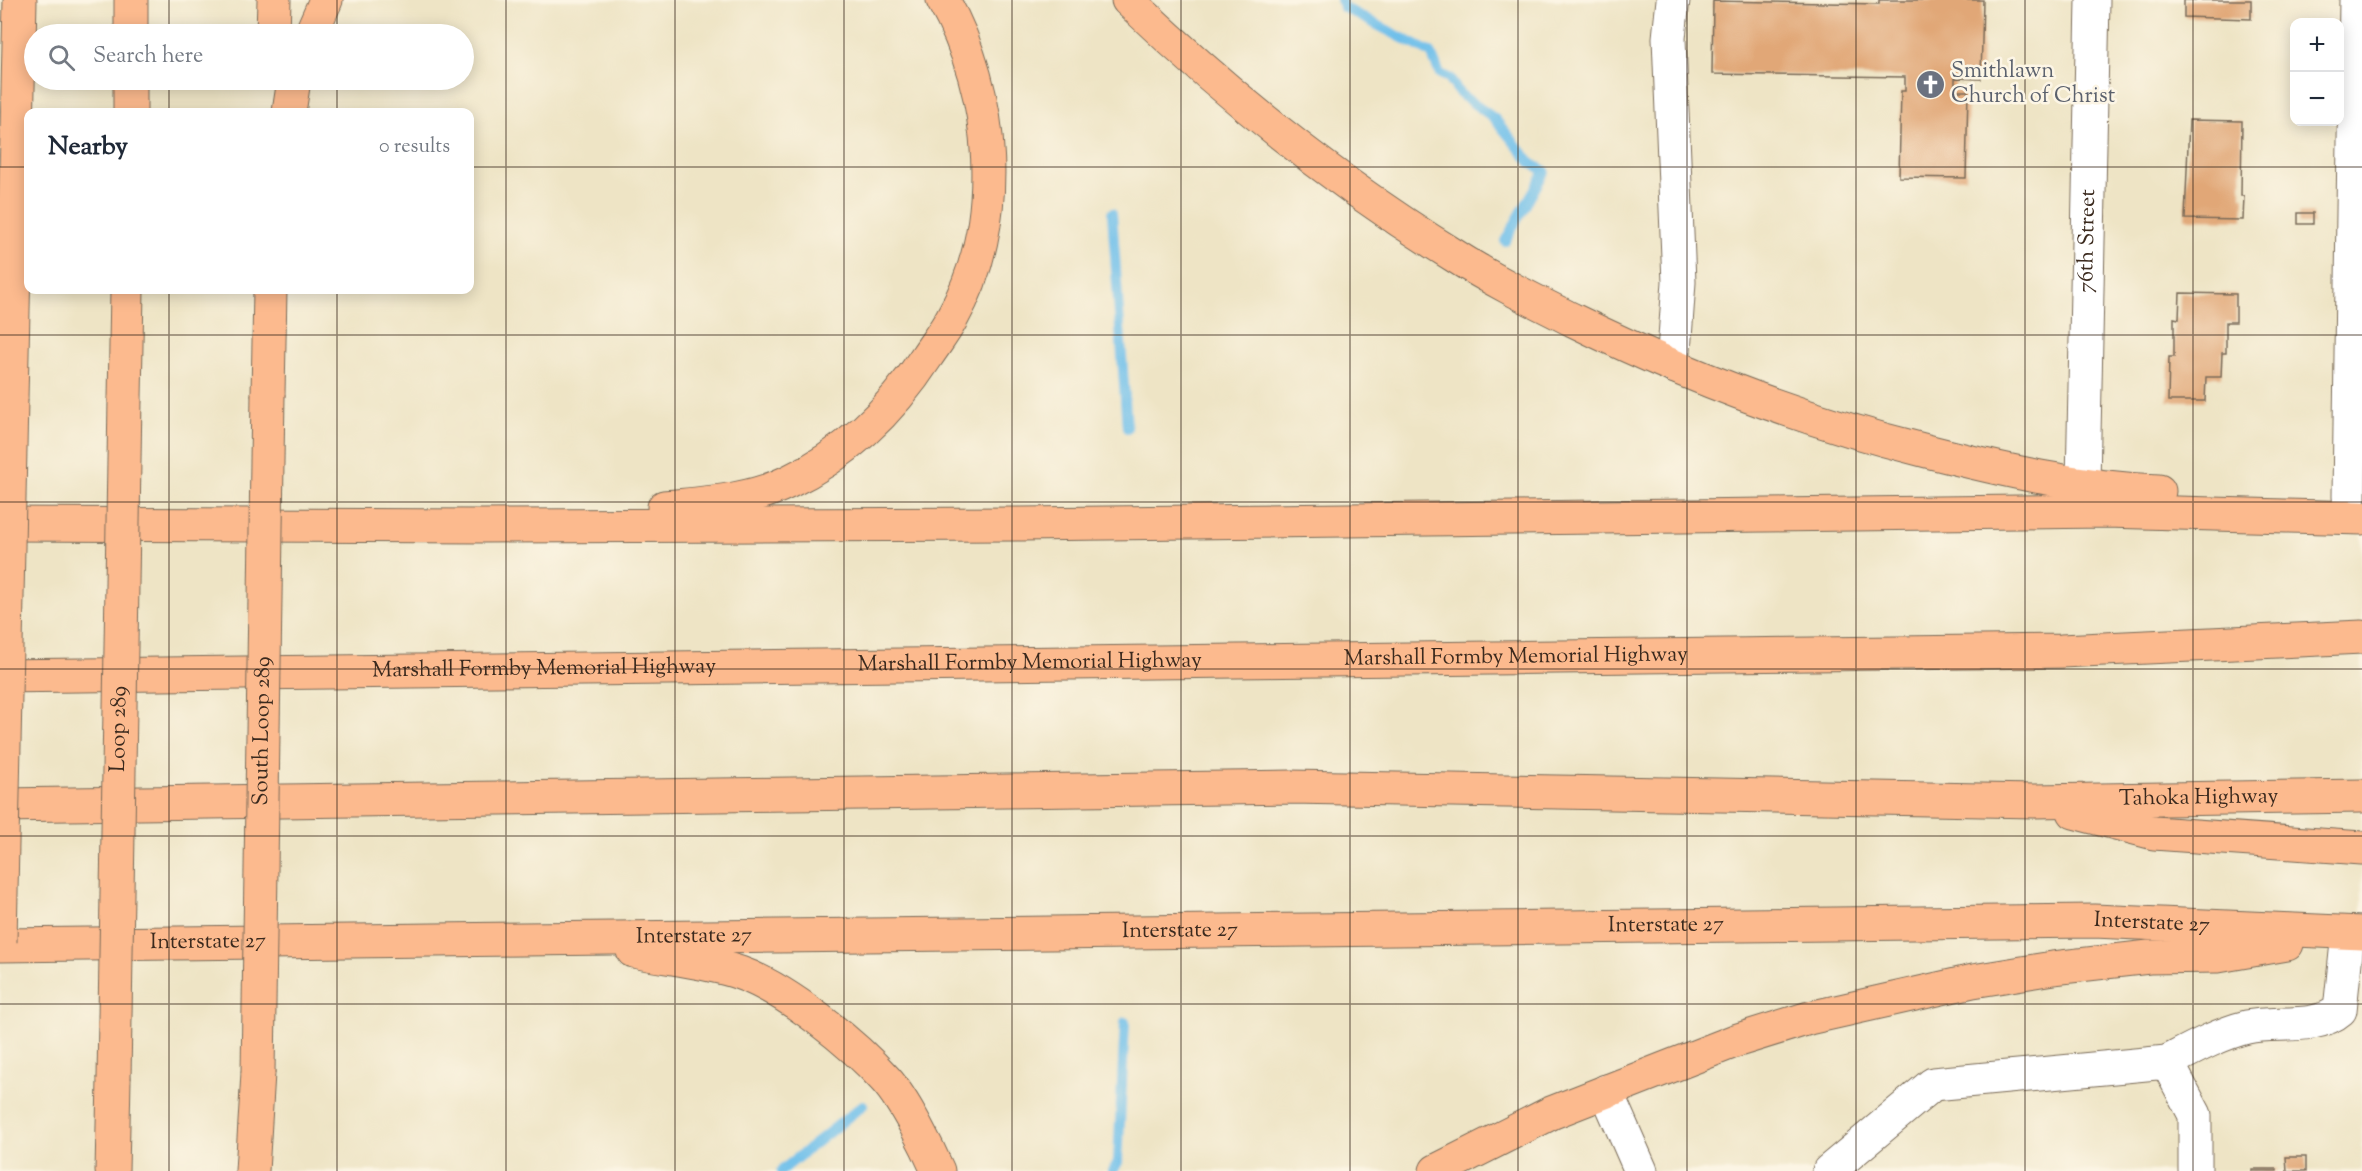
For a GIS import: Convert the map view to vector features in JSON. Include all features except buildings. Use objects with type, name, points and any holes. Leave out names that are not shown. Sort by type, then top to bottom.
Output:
[{"type":"main road","points":[[0,943],[20,0]]},
{"type":"main road","points":[[131,24],[132,0]]},
{"type":"main road","points":[[273,24],[274,0]]},
{"type":"main road","points":[[315,24],[326,0]]},
{"type":"main road","points":[[483,526],[707,503],[752,495],[788,483],[835,454],[870,428],[905,390],[953,317],[975,258],[985,211],[987,176],[985,128],[978,87],[965,48],[943,0]]},
{"type":"main road","points":[[1128,0],[1179,49],[1327,170],[1456,257],[1539,302],[1716,384],[1858,434],[2019,474],[2124,489],[2358,504]]},
{"type":"main road","points":[[130,90],[130,108]]},
{"type":"main road","points":[[272,108],[273,90]]},
{"type":"main road","points":[[290,108],[292,90]]},
{"type":"main road","name":"Loop 289","points":[[112,1171],[127,294]]},
{"type":"main road","name":"South Loop 289","points":[[252,1171],[258,1073],[270,294]]},
{"type":"main road","points":[[0,524],[483,526],[1021,524],[2106,511],[2358,504]]},
{"type":"main road","points":[[2061,651],[2362,637]]},
{"type":"main road","points":[[2061,651],[2362,660]]},
{"type":"main road","name":"Marshall Formby Memorial Highway","points":[[0,676],[2061,651]]},
{"type":"main road","points":[[0,805],[1291,787],[2034,801],[2154,833],[2362,848]]},
{"type":"main road","name":"Tahoka Highway","points":[[2034,801],[2362,796]]},
{"type":"main road","name":"Interstate 27","points":[[0,943],[576,939],[1281,928],[2094,921],[2355,933]]},
{"type":"main road","points":[[1436,1171],[1457,1158],[1551,1113],[1735,1041],[1809,1018],[1896,997],[2053,968],[2149,957],[2218,956],[2355,933]]},
{"type":"main road","points":[[576,939],[740,973],[788,997],[861,1055],[888,1082],[926,1144],[938,1171]]},
{"type":"street","points":[[1673,0],[1669,38],[1679,282],[1673,366]]},
{"type":"street","name":"76th Street","points":[[2083,483],[2093,0]]},
{"type":"street","points":[[2356,0],[2358,504]]},
{"type":"street","points":[[1830,1171],[1933,1084],[2167,1062],[2208,1041],[2247,1028],[2329,1019],[2340,1010],[2355,933]]},
{"type":"street","points":[[2167,1062],[2195,1115],[2195,1171]]},
{"type":"street","points":[[1606,1091],[1641,1171]]},
{"type":"waterway","points":[[1341,0],[1343,7],[1431,53],[1440,74],[1449,78],[1460,94],[1494,118],[1532,164],[1545,171],[1505,241]]},
{"type":"waterway","points":[[1112,213],[1127,428]]},
{"type":"waterway","points":[[1113,1171],[1118,1162],[1125,1022]]},
{"type":"waterway","points":[[781,1171],[863,1105]]},
{"type":"place","name":"Smithlawn Church of Christ","points":[[1930,85]]}]
